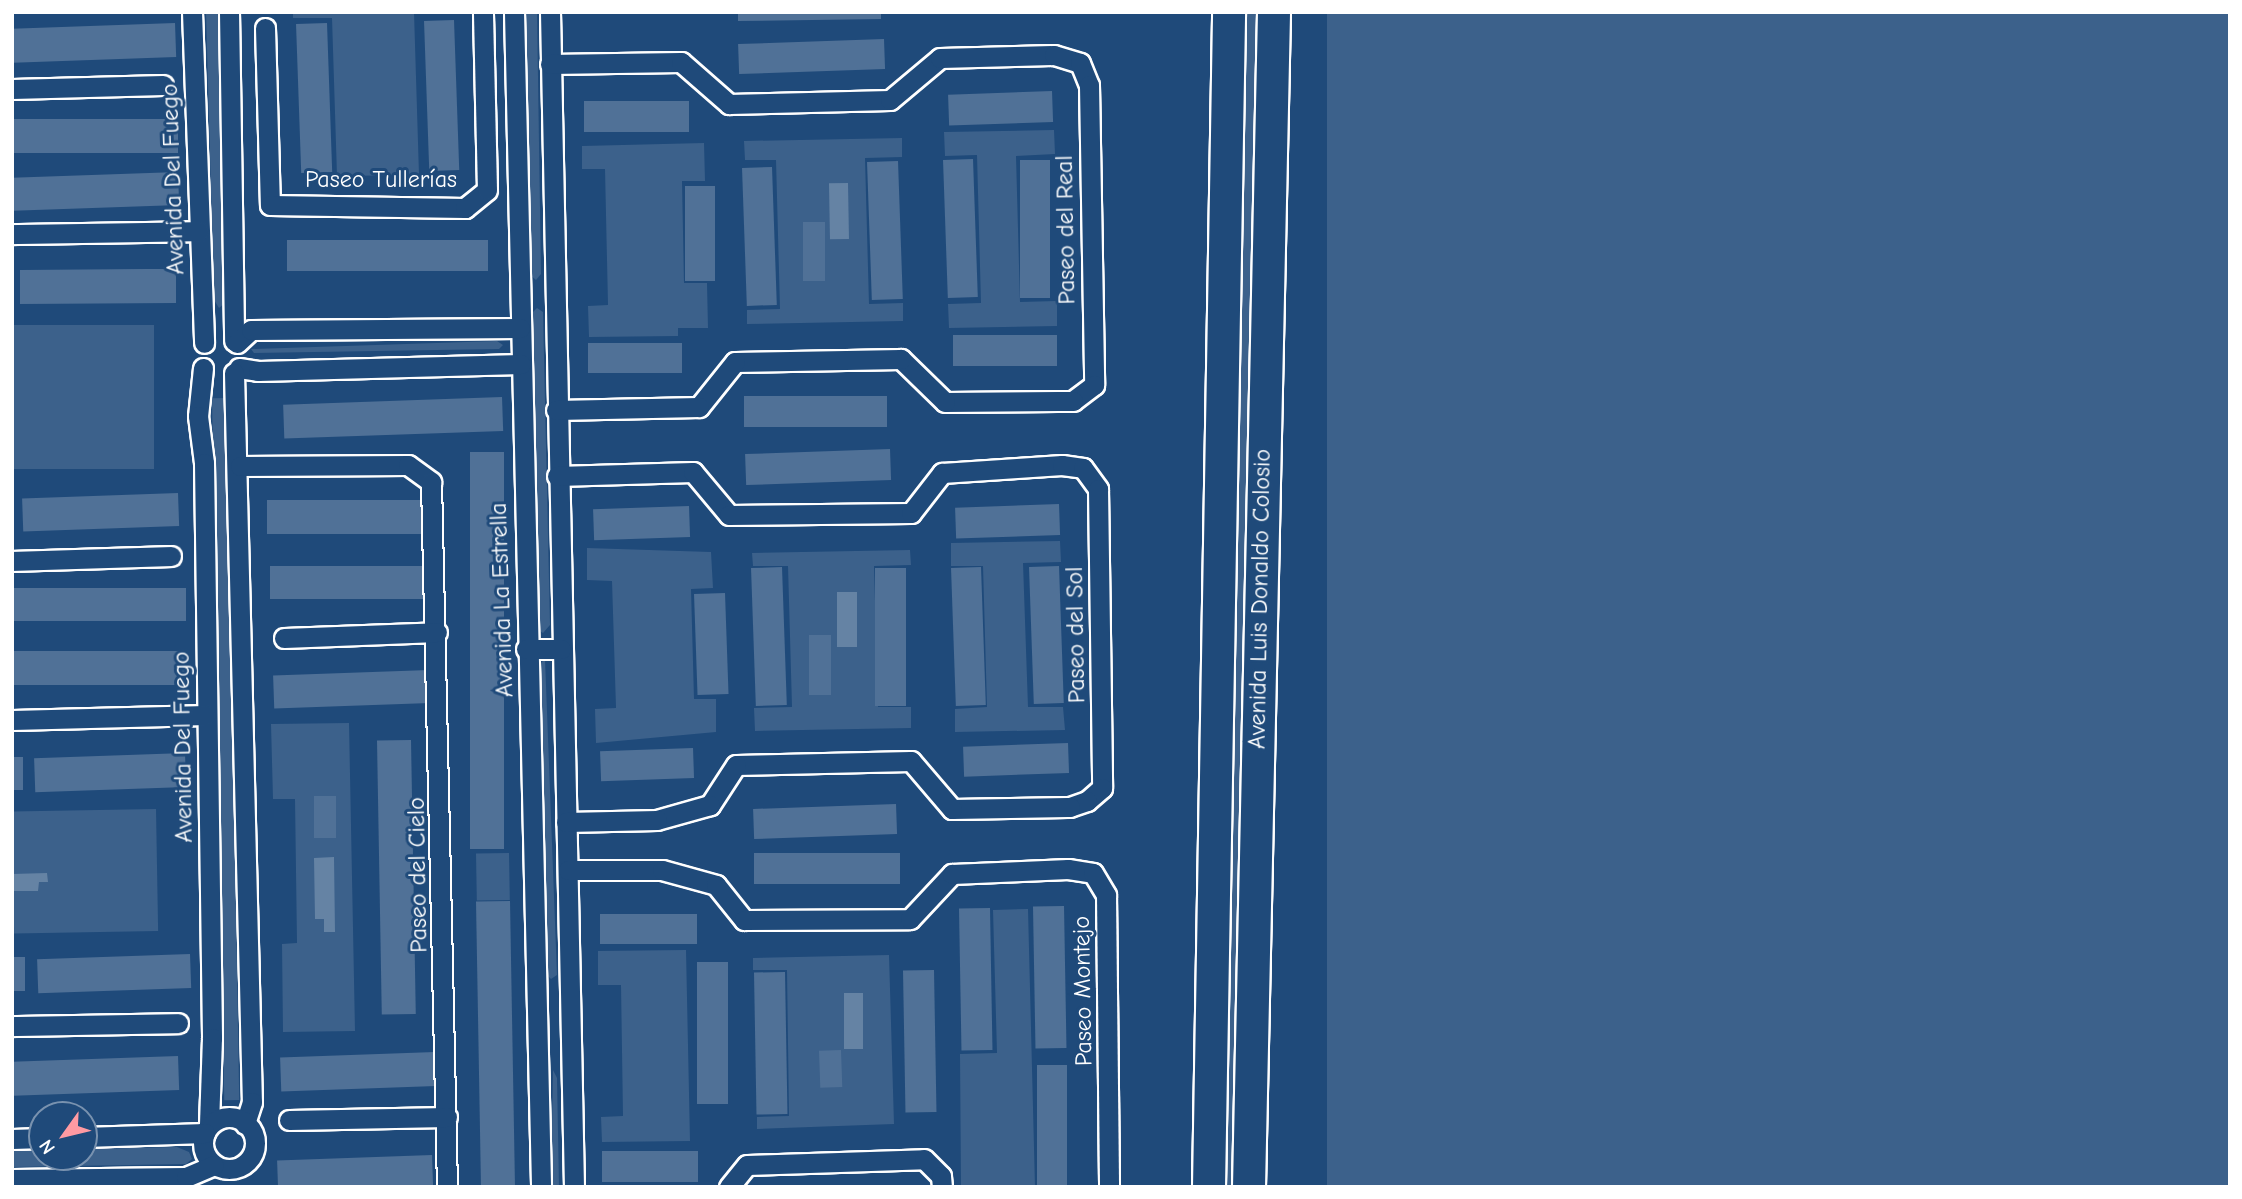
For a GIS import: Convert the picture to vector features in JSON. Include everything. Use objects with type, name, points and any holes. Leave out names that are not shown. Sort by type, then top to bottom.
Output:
[{"type":"main road","name":"Avenida Luis Donaldo Colosio","points":[[1209,1187],[1229,12]]},
{"type":"main road","name":"Avenida Luis Donaldo Colosio","points":[[1248,1187],[1274,12]]},
{"type":"street","name":"Avenida Del Fuego","points":[[192,12],[190,231],[204,344]]},
{"type":"street","points":[[229,12],[236,342],[242,354],[236,371],[249,466],[252,1102],[245,1124]]},
{"type":"street","name":"Paseo Tullerías","points":[[265,28],[270,205],[465,208],[487,190],[483,12]]},
{"type":"street","name":"Avenida La Estrella","points":[[514,12],[526,649],[535,796],[541,1187]]},
{"type":"street","points":[[550,12],[557,476],[574,1187]]},
{"type":"street","name":"Paseo del Real","points":[[550,64],[681,62],[729,104],[890,100],[940,58],[1054,55],[1080,63],[1088,85],[1094,385],[1073,401],[945,402],[901,359],[735,362],[699,407],[556,410]]},
{"type":"street","points":[[12,89],[163,85]]},
{"type":"street","points":[[12,234],[190,231]]},
{"type":"street","points":[[521,291],[555,293]]},
{"type":"street","points":[[236,342],[251,330],[520,328]]},
{"type":"street","points":[[236,342],[216,337],[204,344],[200,356],[203,368],[214,377],[236,371],[521,364]]},
{"type":"street","name":"Avenida Del Fuego","points":[[203,368],[198,416],[204,463],[197,715],[212,1038],[207,1130]]},
{"type":"street","name":"Paseo del Cielo","points":[[249,466],[408,465],[431,482],[437,632],[447,1187]]},
{"type":"street","name":"Paseo del Sol","points":[[557,476],[693,472],[729,515],[911,513],[942,472],[1062,465],[1083,468],[1098,488],[1102,788],[1087,801],[1070,807],[951,809],[911,761],[736,765],[710,805],[657,820],[566,822]]},
{"type":"street","points":[[12,561],[172,556]]},
{"type":"street","points":[[284,638],[437,632]]},
{"type":"street","points":[[526,649],[562,649]]},
{"type":"street","points":[[12,720],[197,715]]},
{"type":"street","name":"Paseo Montejo","points":[[568,870],[662,870],[716,885],[744,920],[910,919],[952,874],[1068,869],[1093,873],[1106,895],[1109,1187]]},
{"type":"street","points":[[538,997],[571,997]]},
{"type":"street","points":[[12,1026],[178,1023]]},
{"type":"street","points":[[539,1056],[572,1057]]},
{"type":"street","points":[[289,1119],[447,1117]]},
{"type":"street","points":[[98,1136],[207,1130],[223,1118],[245,1124],[256,1139],[252,1157],[230,1170],[214,1165],[204,1150],[207,1130]]},
{"type":"street","points":[[729,1187],[747,1166],[923,1159],[941,1176],[942,1187]]},
{"type":"street","points":[[12,1179],[186,1177],[214,1165]]},
{"type":"shaded area","points":[[206,12],[220,12],[225,303],[219,308],[214,300]]},
{"type":"shaded area","points":[[293,12],[414,12],[419,175],[337,176],[332,18],[293,18]]},
{"type":"shaded area","points":[[525,12],[537,12],[541,274],[536,280],[529,274]]},
{"type":"shaded area","points":[[1242,12],[1258,12],[1242,772],[1239,1187],[1224,1187]]},
{"type":"shaded area","points":[[1327,12],[2230,12],[2230,1187],[1327,1187]]},
{"type":"shaded area","points":[[1054,130],[1055,154],[1016,156],[1020,302],[1057,301],[1057,326],[949,328],[948,304],[981,303],[977,155],[945,156],[944,132]]},
{"type":"shaded area","points":[[902,138],[902,157],[865,158],[869,304],[903,303],[903,321],[747,324],[747,310],[780,309],[776,160],[745,160],[744,141]]},
{"type":"shaded area","points":[[704,143],[705,181],[682,181],[684,283],[707,283],[708,328],[678,328],[678,336],[589,337],[588,306],[608,305],[605,169],[582,169],[582,146]]},
{"type":"shaded area","points":[[829,183],[848,183],[849,239],[830,239]]},
{"type":"shaded area","points":[[537,308],[543,312],[550,625],[543,633],[537,629],[532,313]]},
{"type":"shaded area","points":[[12,325],[154,325],[154,469],[12,469]]},
{"type":"shaded area","points":[[497,341],[503,345],[499,349],[254,353],[251,349]]},
{"type":"shaded area","points":[[212,398],[227,398],[239,1100],[224,1100]]},
{"type":"shaded area","points":[[1060,541],[1061,562],[1023,563],[1028,707],[1063,707],[1065,730],[955,732],[955,709],[987,707],[983,566],[951,566],[951,543]]},
{"type":"shaded area","points":[[587,548],[711,552],[713,588],[691,589],[694,699],[716,699],[716,732],[596,743],[595,709],[616,708],[612,581],[587,580]]},
{"type":"shaded area","points":[[910,550],[911,565],[874,566],[878,707],[911,707],[911,728],[755,731],[754,708],[792,707],[788,566],[753,566],[752,553]]},
{"type":"shaded area","points":[[837,592],[857,592],[857,647],[837,647]]},
{"type":"shaded area","points":[[545,659],[557,975],[551,979],[547,975],[540,664]]},
{"type":"shaded area","points":[[349,723],[355,1031],[283,1032],[282,944],[297,943],[295,799],[273,799],[271,724]]},
{"type":"shaded area","points":[[156,809],[158,931],[14,933],[12,812]]},
{"type":"shaded area","points":[[509,853],[510,900],[477,901],[476,854]]},
{"type":"shaded area","points":[[334,857],[335,932],[324,932],[324,919],[315,919],[314,858]]},
{"type":"shaded area","points":[[47,873],[48,882],[39,882],[38,891],[12,891],[12,874]]},
{"type":"shaded area","points":[[1028,909],[1035,1187],[961,1187],[960,1054],[997,1053],[993,910]]},
{"type":"shaded area","points":[[686,950],[690,1141],[602,1142],[601,1117],[623,1116],[621,985],[598,985],[598,951]]},
{"type":"shaded area","points":[[889,955],[894,1124],[757,1129],[757,1117],[789,1116],[787,970],[753,970],[753,958]]},
{"type":"shaded area","points":[[844,993],[863,993],[863,1049],[844,1049]]},
{"type":"shaded area","points":[[553,1070],[557,1078],[559,1187],[551,1187]]},
{"type":"shaded area","points":[[177,1147],[189,1152],[192,1159],[186,1164],[98,1166],[98,1149]]},
{"type":"shaded area","points":[[28,1150],[28,1167],[12,1167],[12,1151]]},
{"type":"building","points":[[738,12],[881,12],[881,19],[738,21]]},
{"type":"building","points":[[454,20],[459,170],[429,171],[424,21]]},
{"type":"building","points":[[175,23],[176,57],[13,63],[12,29]]},
{"type":"building","points":[[327,23],[332,172],[301,173],[296,24]]},
{"type":"building","points":[[884,39],[885,69],[739,74],[738,44]]},
{"type":"building","points":[[1052,91],[1053,122],[949,126],[948,95]]},
{"type":"building","points":[[584,101],[689,101],[689,132],[584,132]]},
{"type":"building","points":[[12,119],[178,119],[178,153],[12,153]]},
{"type":"building","points":[[973,159],[978,297],[948,298],[943,160]]},
{"type":"building","points":[[1020,160],[1050,160],[1050,298],[1020,298]]},
{"type":"building","points":[[898,161],[903,299],[872,300],[867,162]]},
{"type":"building","points":[[772,167],[777,305],[747,306],[742,168]]},
{"type":"building","points":[[178,172],[179,205],[13,211],[12,178]]},
{"type":"building","points":[[685,186],[715,186],[715,281],[685,281]]},
{"type":"building","points":[[803,222],[825,222],[825,281],[803,281]]},
{"type":"building","points":[[287,240],[488,240],[488,271],[287,271]]},
{"type":"building","points":[[176,269],[176,303],[20,304],[20,270]]},
{"type":"building","points":[[953,335],[1057,335],[1057,366],[953,366]]},
{"type":"building","points":[[588,343],[682,343],[682,373],[588,373]]},
{"type":"building","points":[[744,396],[887,396],[887,427],[744,427]]},
{"type":"building","points":[[502,397],[503,431],[284,439],[283,405]]},
{"type":"building","points":[[890,449],[891,480],[746,485],[745,454]]},
{"type":"building","points":[[470,452],[504,452],[504,849],[470,849]]},
{"type":"building","points":[[178,493],[179,526],[23,531],[22,498]]},
{"type":"building","points":[[267,500],[423,500],[423,534],[267,534]]},
{"type":"building","points":[[1059,504],[1060,535],[956,539],[955,508]]},
{"type":"building","points":[[689,506],[690,537],[594,540],[593,509]]},
{"type":"building","points":[[270,566],[426,566],[426,599],[270,599]]},
{"type":"building","points":[[1059,566],[1064,703],[1034,704],[1029,567]]},
{"type":"building","points":[[782,567],[787,705],[756,706],[751,568]]},
{"type":"building","points":[[981,567],[986,705],[956,706],[951,568]]},
{"type":"building","points":[[875,568],[906,568],[906,706],[875,706]]},
{"type":"building","points":[[12,588],[186,588],[186,621],[12,621]]},
{"type":"building","points":[[725,593],[729,694],[698,695],[694,594]]},
{"type":"building","points":[[809,635],[831,635],[831,695],[809,695]]},
{"type":"building","points":[[12,651],[186,651],[186,685],[12,685]]},
{"type":"building","points":[[429,670],[430,703],[274,708],[273,675]]},
{"type":"building","points":[[411,740],[416,1014],[382,1015],[377,741]]},
{"type":"building","points":[[1068,743],[1069,773],[964,777],[963,747]]},
{"type":"building","points":[[693,748],[694,778],[601,781],[600,751]]},
{"type":"building","points":[[185,753],[186,787],[35,792],[34,758]]},
{"type":"building","points":[[12,757],[23,757],[23,790],[12,790]]},
{"type":"building","points":[[314,796],[336,796],[336,838],[314,838]]},
{"type":"building","points":[[896,804],[897,834],[754,839],[753,809]]},
{"type":"building","points":[[754,853],[900,853],[900,884],[754,884]]},
{"type":"building","points":[[510,901],[515,1187],[481,1187],[476,902]]},
{"type":"building","points":[[1064,906],[1066,1048],[1035,1049],[1033,907]]},
{"type":"building","points":[[990,908],[992,1050],[961,1051],[959,909]]},
{"type":"building","points":[[600,914],[697,914],[697,944],[600,944]]},
{"type":"building","points":[[190,954],[191,988],[38,993],[37,959]]},
{"type":"building","points":[[12,957],[25,957],[25,991],[12,991]]},
{"type":"building","points":[[697,962],[728,962],[728,1104],[697,1104]]},
{"type":"building","points":[[934,970],[936,1112],[905,1113],[903,971]]},
{"type":"building","points":[[785,972],[787,1114],[756,1115],[754,973]]},
{"type":"building","points":[[841,1050],[842,1087],[820,1088],[819,1051]]},
{"type":"building","points":[[435,1052],[436,1086],[281,1091],[280,1057]]},
{"type":"building","points":[[178,1056],[179,1090],[13,1096],[12,1062]]},
{"type":"building","points":[[1037,1065],[1067,1065],[1067,1187],[1037,1187]]},
{"type":"building","points":[[602,1151],[698,1151],[698,1182],[602,1182]]},
{"type":"building","points":[[432,1155],[433,1187],[278,1187],[277,1160]]}]
